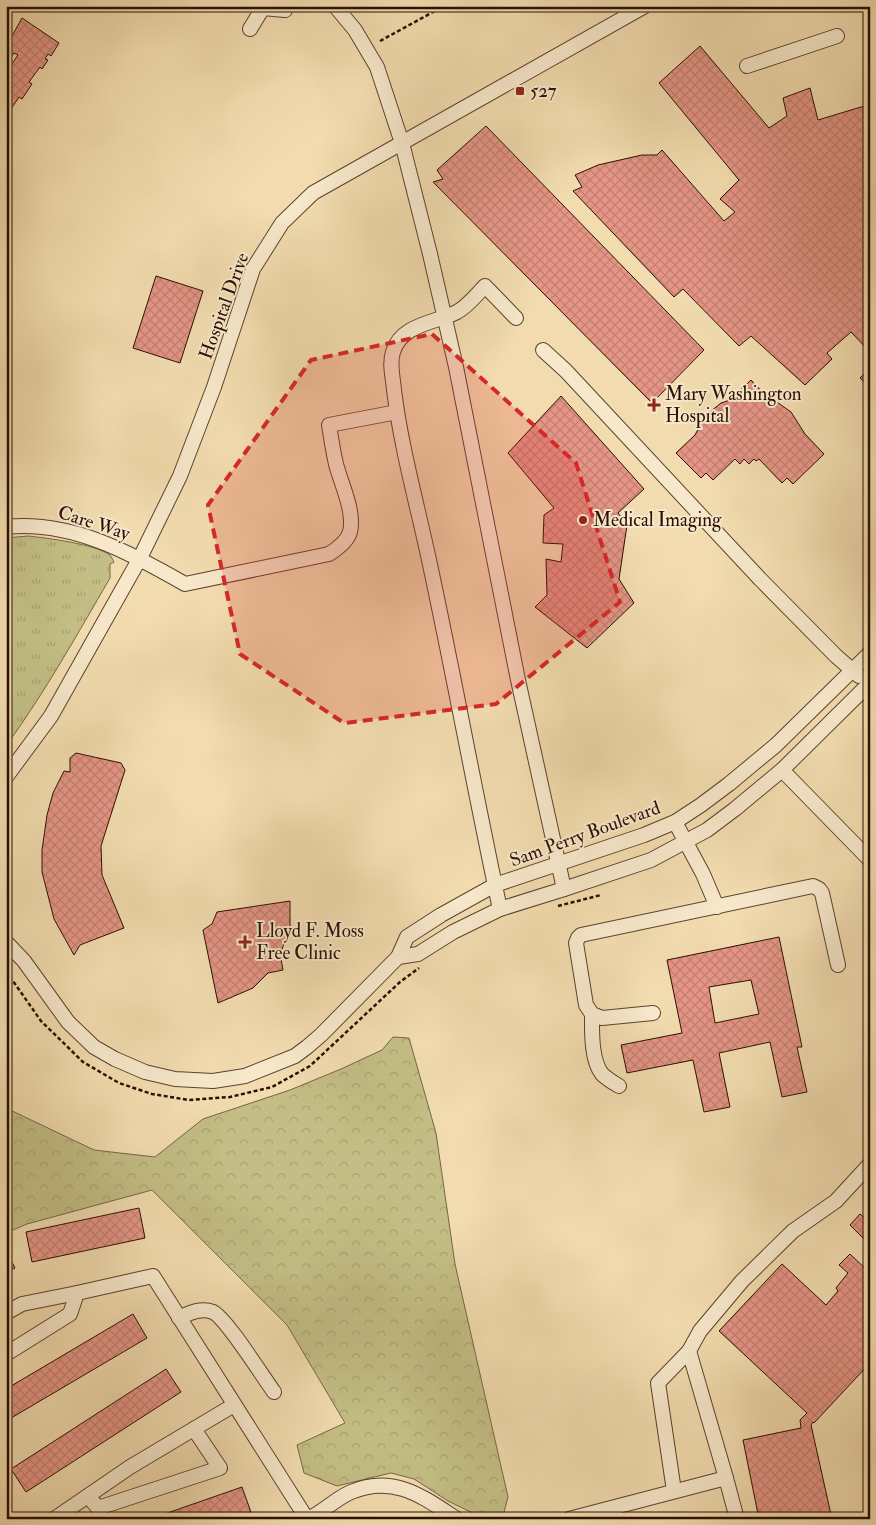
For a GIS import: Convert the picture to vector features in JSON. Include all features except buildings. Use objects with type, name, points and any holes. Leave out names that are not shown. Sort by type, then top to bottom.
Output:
[{"type":"street","points":[[250,29],[264,7],[285,10],[288,6]]},
{"type":"street","points":[[335,6],[355,30],[377,67],[402,143],[456,367],[539,780],[564,889]]},
{"type":"street","name":"Hospital Drive","points":[[6,777],[52,716],[140,558],[180,476],[214,387],[253,269],[282,223],[310,195],[645,6]]},
{"type":"street","points":[[747,66],[836,36]]},
{"type":"street","points":[[500,909],[430,562],[397,412],[391,362],[393,351],[405,333],[420,325],[444,318],[460,310],[485,286],[516,318]]},
{"type":"street","points":[[398,957],[418,954],[453,932],[500,909],[651,860],[707,830],[736,809],[782,770],[869,684],[836,656],[737,555],[544,350]]},
{"type":"street","name":"Care Way","points":[[6,527],[38,526],[74,532],[140,558],[185,584],[329,554],[345,541],[350,534],[351,522],[349,506],[336,462],[328,425],[397,412]]},
{"type":"street","name":"Sam Perry Boulevard","points":[[6,942],[24,961],[63,1017],[94,1047],[121,1062],[153,1075],[205,1081],[245,1076],[295,1056],[321,1035],[398,957],[407,937],[441,915],[495,886],[644,835],[675,822],[729,784],[776,745],[870,653]]},
{"type":"street","points":[[782,770],[870,860]]},
{"type":"street","points":[[675,822],[704,874],[717,907]]},
{"type":"street","points":[[619,1086],[602,1074],[595,1057],[592,1014],[586,1005],[576,943],[581,935],[813,886],[822,892],[838,965]]},
{"type":"street","points":[[592,1014],[602,1018],[653,1013]]},
{"type":"street","points":[[674,1492],[658,1383],[689,1351],[700,1330],[742,1281],[793,1231],[836,1201],[870,1164]]},
{"type":"street","points":[[6,1313],[22,1304],[153,1276],[308,1519],[350,1493],[365,1488],[382,1486],[401,1488],[418,1494],[437,1504],[458,1519]]},
{"type":"street","points":[[6,1354],[70,1314],[77,1293]]},
{"type":"street","points":[[179,1318],[200,1310],[215,1312],[230,1328],[274,1392]]},
{"type":"street","points":[[689,1351],[737,1519]]},
{"type":"street","points":[[54,1519],[130,1467],[234,1404]]},
{"type":"street","points":[[88,1496],[98,1508],[220,1468],[194,1429]]},
{"type":"street","points":[[569,1519],[726,1478]]},
{"type":"path","points":[[380,41],[444,6]]},
{"type":"path","points":[[556,907],[601,894]]},
{"type":"path","points":[[6,970],[41,1021],[83,1062],[119,1083],[152,1094],[189,1100],[230,1097],[272,1087],[310,1066],[400,982],[424,965]]},
{"type":"highlighted area","points":[[432,334],[576,463],[620,602],[496,704],[344,723],[240,654],[208,505],[311,360]]},
{"type":"green space","points":[[28,536],[70,542],[94,548],[110,555],[114,562],[110,564],[110,578],[73,642],[6,746],[6,538]]},
{"type":"green space","points":[[393,1037],[409,1038],[436,1133],[455,1264],[508,1497],[503,1516],[483,1518],[448,1501],[414,1479],[391,1473],[337,1486],[304,1473],[297,1445],[345,1423],[287,1325],[152,1190],[27,1224],[6,1233],[6,1108],[94,1150],[155,1157],[203,1119],[290,1090],[341,1069],[382,1050]]},
{"type":"place","name":"527","points":[[520,91]]},
{"type":"place","name":"Mary Washington Hospital","points":[[654,405]]},
{"type":"place","name":"Medical Imaging","points":[[583,520]]},
{"type":"place","name":"Lloyd F. Moss Free Clinic","points":[[245,942]]}]
